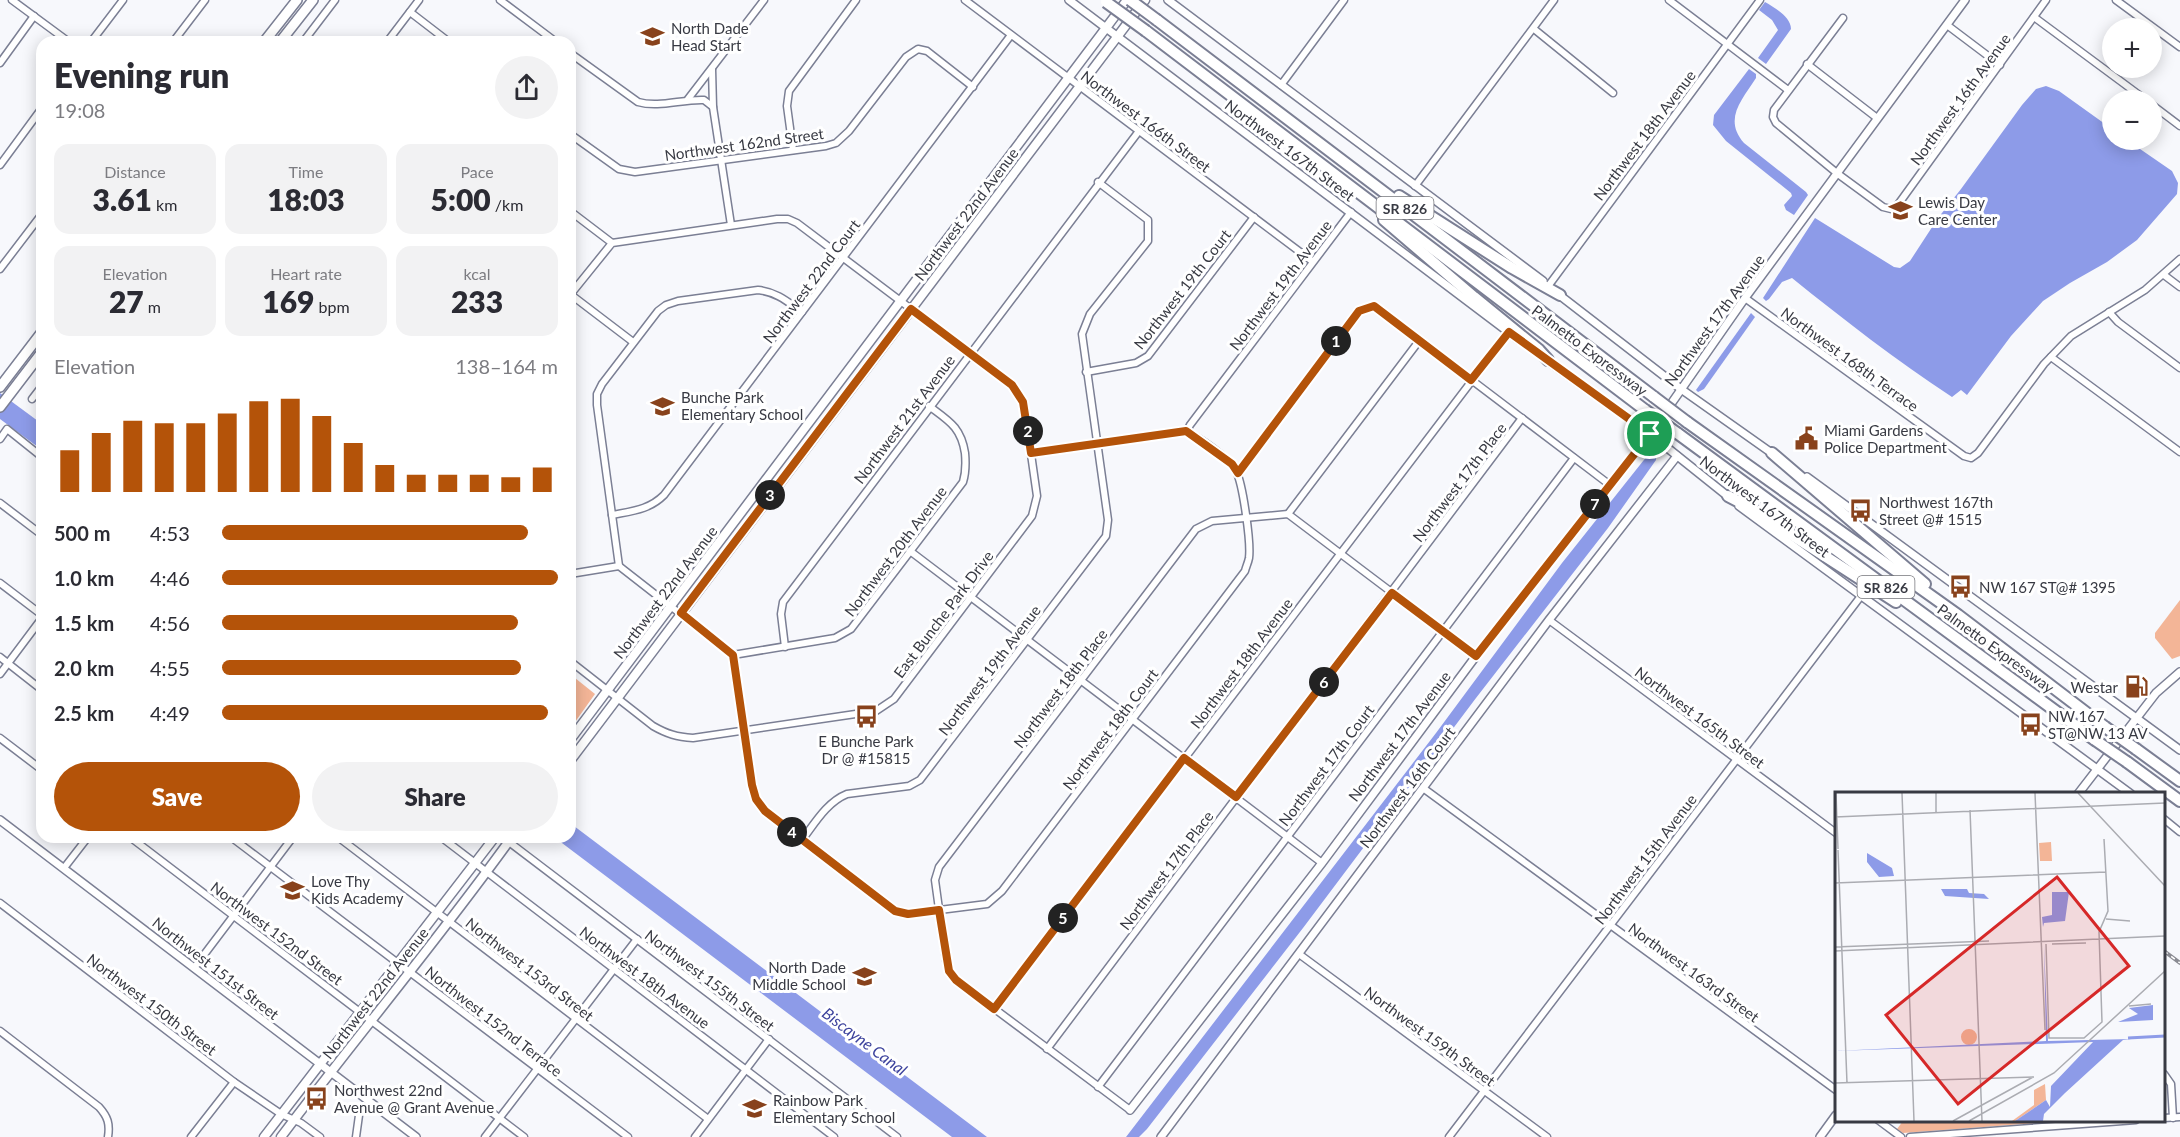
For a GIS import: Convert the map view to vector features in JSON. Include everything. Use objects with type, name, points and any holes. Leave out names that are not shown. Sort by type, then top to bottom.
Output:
[{"type":"highway","name":"Palmetto Expressway","points":[[1129,0],[1687,422],[1958,615],[2180,781]]},
{"type":"highway","name":"Palmetto Expressway","points":[[1105,1],[1677,434],[2180,801]]},
{"type":"highway","points":[[1322,145],[1458,234],[1560,295]]},
{"type":"highway","points":[[1352,188],[1389,224],[1548,360]]},
{"type":"highway","points":[[1772,453],[1958,615]]},
{"type":"highway","points":[[1728,496],[1897,603],[1923,614]]},
{"type":"main road","points":[[269,36],[297,0]]},
{"type":"main road","points":[[285,36],[313,0]]},
{"type":"main road","name":"Northwest 22nd Avenue","points":[[576,732],[1129,0]]},
{"type":"main road","name":"Northwest 22nd Avenue","points":[[576,753],[1145,0]]},
{"type":"main road","points":[[0,387],[36,340]]},
{"type":"main road","points":[[0,407],[36,360]]},
{"type":"main road","name":"Northwest 22nd Avenue","points":[[264,1137],[491,843]]},
{"type":"main road","name":"Northwest 22nd Avenue","points":[[280,1137],[372,1021],[507,843]]},
{"type":"street","points":[[12,0],[61,36]]},
{"type":"street","points":[[95,36],[122,0]]},
{"type":"street","points":[[178,36],[205,0]]},
{"type":"street","points":[[308,36],[335,0]]},
{"type":"street","points":[[392,36],[419,0]]},
{"type":"street","points":[[500,0],[548,36]]},
{"type":"street","points":[[688,99],[764,0]]},
{"type":"street","points":[[793,150],[788,106],[789,90],[856,0]]},
{"type":"street","name":"Northwest 166th Street","points":[[965,0],[1312,261]]},
{"type":"street","name":"Northwest 167th Street","points":[[1069,0],[1509,332],[1650,434],[1769,530],[2128,792]]},
{"type":"street","points":[[1168,0],[1549,285],[1682,389],[1806,476],[2180,750]]},
{"type":"street","points":[[1281,85],[1344,0]]},
{"type":"street","points":[[1415,186],[1554,0]]},
{"type":"street","points":[[1669,0],[1788,90]]},
{"type":"street","name":"Northwest 18th Avenue","points":[[1549,285],[1760,0]]},
{"type":"street","name":"Northwest 17th Avenue","points":[[1130,1110],[1322,862],[1476,656],[1650,434],[1745,298],[1965,0]]},
{"type":"street","name":"Northwest 16th Avenue","points":[[1838,174],[1883,207],[1891,209],[1897,206],[2046,0]]},
{"type":"street","points":[[2116,0],[2180,47]]},
{"type":"street","points":[[410,12],[441,36]]},
{"type":"street","points":[[0,63],[34,16]]},
{"type":"street","points":[[2034,17],[2133,90]]},
{"type":"street","points":[[1838,174],[1776,123],[1773,117],[1774,110],[1788,90],[1843,18]]},
{"type":"street","points":[[1947,25],[2000,65]]},
{"type":"street","points":[[1534,29],[1613,93]]},
{"type":"street","name":"Northwest 22nd Court","points":[[612,515],[645,509],[655,504],[664,495],[1011,35]]},
{"type":"street","name":"Northwest 162nd Street","points":[[576,138],[609,163],[627,172],[836,143],[849,131],[906,57],[918,49],[927,51],[973,87]]},
{"type":"street","points":[[576,57],[638,102],[648,105],[688,99],[701,100],[712,93]]},
{"type":"street","points":[[1807,64],[1877,118]]},
{"type":"street","points":[[712,69],[713,107],[731,225]]},
{"type":"street","points":[[704,78],[711,81]]},
{"type":"street","points":[[694,91],[701,100],[713,107]]},
{"type":"street","points":[[2162,112],[2180,126]]},
{"type":"street","points":[[0,165],[36,116]]},
{"type":"street","name":"Northwest 21st Avenue","points":[[785,647],[781,614],[783,602],[1098,182],[1139,131]]},
{"type":"street","points":[[1097,445],[1082,334],[1086,320],[1148,241],[1148,220],[1098,182]]},
{"type":"street","name":"Northwest 19th Avenue","points":[[1186,431],[1351,212]]},
{"type":"street","points":[[576,216],[612,243],[576,288]]},
{"type":"street","name":"Northwest 19th Court","points":[[1086,372],[1136,363],[1148,356],[1254,217]]},
{"type":"street","name":"East Bunche Park Drive","points":[[576,666],[654,726],[673,736],[693,738],[876,711],[894,699],[1032,516],[1036,496],[1025,412],[1018,393],[1002,377],[797,223],[788,219],[731,225],[612,243]]},
{"type":"street","points":[[0,269],[36,222]]},
{"type":"street","points":[[2180,259],[2145,290],[2072,336],[2050,357],[2180,452]]},
{"type":"street","points":[[2164,275],[2180,287]]},
{"type":"street","points":[[744,730],[733,655],[619,566],[597,394],[633,342],[658,310],[666,305],[678,301],[758,290],[770,291],[780,296],[802,312]]},
{"type":"street","name":"Northwest 168th Terrace","points":[[1745,298],[1964,456],[1971,458],[1978,453],[2050,357]]},
{"type":"street","points":[[576,299],[633,342]]},
{"type":"street","points":[[1238,473],[1359,311],[1374,306],[1610,485]]},
{"type":"street","points":[[2109,312],[2118,322],[2180,368]]},
{"type":"street","name":"Northwest 18th Avenue","points":[[994,1009],[1509,332]]},
{"type":"street","points":[[1288,514],[1419,341]]},
{"type":"street","points":[[32,399],[36,394]]},
{"type":"street","name":"Northwest 20th Avenue","points":[[733,655],[835,638],[851,629],[963,482],[966,464],[960,432],[929,406]]},
{"type":"street","name":"Northwest 17th Place","points":[[1047,1049],[1522,418]]},
{"type":"street","points":[[0,439],[7,429],[36,452]]},
{"type":"street","points":[[1031,453],[1186,431],[1232,464],[1238,473],[1245,517],[1288,514],[1476,656]]},
{"type":"street","name":"Northwest 19th Avenue","points":[[802,840],[831,802],[839,797],[909,786],[920,780],[1106,536],[1108,520],[1097,445]]},
{"type":"street","name":"Northwest 16th Court","points":[[1161,1137],[1549,620],[1677,456]]},
{"type":"street","name":"Northwest 17th Court","points":[[1098,1087],[1574,458]]},
{"type":"street","points":[[0,503],[36,530]]},
{"type":"street","name":"Northwest 18th Place","points":[[1130,1110],[956,980],[949,971],[935,880],[939,867],[1196,529],[1212,521],[1245,517]]},
{"type":"street","name":"Northwest 18th Court","points":[[744,730],[752,785],[756,799],[765,811],[895,911],[908,914],[987,904],[1002,891],[1245,571],[1249,560],[1249,550],[1245,517]]},
{"type":"street","points":[[910,551],[1322,862]]},
{"type":"street","points":[[576,573],[619,566]]},
{"type":"street","points":[[0,583],[36,611]]},
{"type":"street","name":"Northwest 15th Avenue","points":[[1449,1137],[1861,596]]},
{"type":"street","name":"Northwest 165th Street","points":[[1549,620],[1835,832]]},
{"type":"street","points":[[0,674],[36,624]]},
{"type":"street","points":[[0,657],[36,685]]},
{"type":"street","points":[[2080,792],[2162,686],[2180,672]]},
{"type":"street","points":[[0,738],[36,765]]},
{"type":"street","name":"Northwest 163rd Street","points":[[1423,788],[1835,1089]]},
{"type":"street","name":"Northwest 151st Street","points":[[0,820],[416,1137]]},
{"type":"street","points":[[2165,821],[2180,832]]},
{"type":"street","points":[[64,868],[83,843]]},
{"type":"street","name":"Northwest 152nd Street","points":[[138,843],[524,1137]]},
{"type":"street","name":"Northwest 152nd Terrace","points":[[239,843],[628,1137]]},
{"type":"street","points":[[194,968],[288,843]]},
{"type":"street","name":"Northwest 153rd Street","points":[[346,843],[575,1020],[708,1119]]},
{"type":"street","name":"Northwest 18th Avenue","points":[[449,843],[834,1137]]},
{"type":"street","name":"Northwest 155th Street","points":[[515,843],[897,1137]]},
{"type":"street","name":"Northwest 150th Street","points":[[0,903],[234,1082],[320,1137]]},
{"type":"street","points":[[485,1137],[637,939]]},
{"type":"street","name":"Northwest 159th Street","points":[[1299,954],[1547,1137]]},
{"type":"street","points":[[0,1031],[99,1107],[106,1115],[110,1126],[108,1137]]},
{"type":"street","points":[[694,1137],[769,1039]]},
{"type":"street","points":[[2165,1076],[2171,1084],[2177,1118]]},
{"type":"street","points":[[191,1137],[234,1082]]},
{"type":"street","points":[[356,1137],[360,1108]]},
{"type":"street","points":[[1820,1137],[1835,1116]]},
{"type":"street","points":[[1881,1122],[1901,1137]]},
{"type":"street","points":[[1910,1137],[2109,1122]]},
{"type":"shaded area","points":[[2180,600],[2180,656],[2172,659],[2155,638],[2155,633]]},
{"type":"shaded area","points":[[576,679],[595,694],[576,721]]},
{"type":"shaded area","points":[[1902,1122],[2050,1122],[1903,1133],[1897,1129]]},
{"type":"water","points":[[1765,2],[1785,17],[1791,29],[1766,64],[1758,58],[1778,30],[1772,20],[1759,10]]},
{"type":"water","points":[[1749,69],[1756,74],[1756,78],[1737,110],[1735,126],[1744,143],[1808,195],[1794,215],[1786,210],[1784,205],[1792,196],[1791,193],[1726,141],[1713,125],[1714,115]]},
{"type":"water","points":[[2046,86],[2059,91],[2102,122],[2102,150],[2142,150],[2172,171],[2178,183],[2177,194],[2137,240],[2107,262],[2043,301],[2011,336],[1967,395],[1961,390],[1952,397],[1870,339],[1792,278],[1782,282],[1769,299],[1766,301],[1763,298],[1815,218],[1894,267],[1900,268],[1910,261],[1938,218],[2036,89]]},
{"type":"water","points":[[1751,313],[1755,317],[1704,389],[1698,392],[1696,390]]},
{"type":"water","points":[[0,393],[36,420],[36,446],[0,419]]},
{"type":"water","points":[[1655,446],[1656,460],[1608,528],[1476,698],[1303,928],[1147,1129],[1139,1137],[1126,1137],[1436,733],[1562,563]]},
{"type":"water","points":[[576,828],[987,1137],[952,1137],[562,843],[576,843]]},
{"type":"railway","points":[[2165,952],[2180,963]]},
{"type":"place","name":"North Dade Head Start","points":[[653,37]]},
{"type":"place","name":"Lewis Day Care Center","points":[[1900,211]]},
{"type":"place","name":"Bunche Park Elementary School","points":[[663,406]]},
{"type":"place","name":"Miami Gardens Police Department","points":[[1806,439]]},
{"type":"place","name":"Northwest 167th Street @# 1515","points":[[1861,511]]},
{"type":"place","name":"NW 167 ST@# 1395","points":[[1961,587]]},
{"type":"place","name":"Westar","points":[[2136,687]]},
{"type":"place","name":"E Bunche Park Dr @ #15815","points":[[866,717]]},
{"type":"place","name":"NW 167 ST@NW 13 AV","points":[[2030,725]]},
{"type":"place","name":"Love Thy Kids Academy","points":[[293,890]]},
{"type":"place","name":"North Dade Middle School","points":[[864,976]]},
{"type":"place","name":"Northwest 22nd Avenue @ Grant Avenue","points":[[316,1099]]},
{"type":"place","name":"Rainbow Park Elementary School","points":[[755,1109]]},
{"type":"route","points":[[1374,306],[1471,380],[1509,332],[1650,434],[1476,656],[1392,593],[1236,797],[1184,758],[994,1009],[956,980],[949,971],[939,910],[908,914],[895,911],[765,811],[756,799],[752,785],[733,655],[681,613],[911,309],[1012,385],[1023,402],[1031,453],[1186,431],[1232,464],[1238,473],[1359,311],[1374,306]]},
{"type":"water label","name":"Biscayne Canal","points":[[865,1041]]}]
